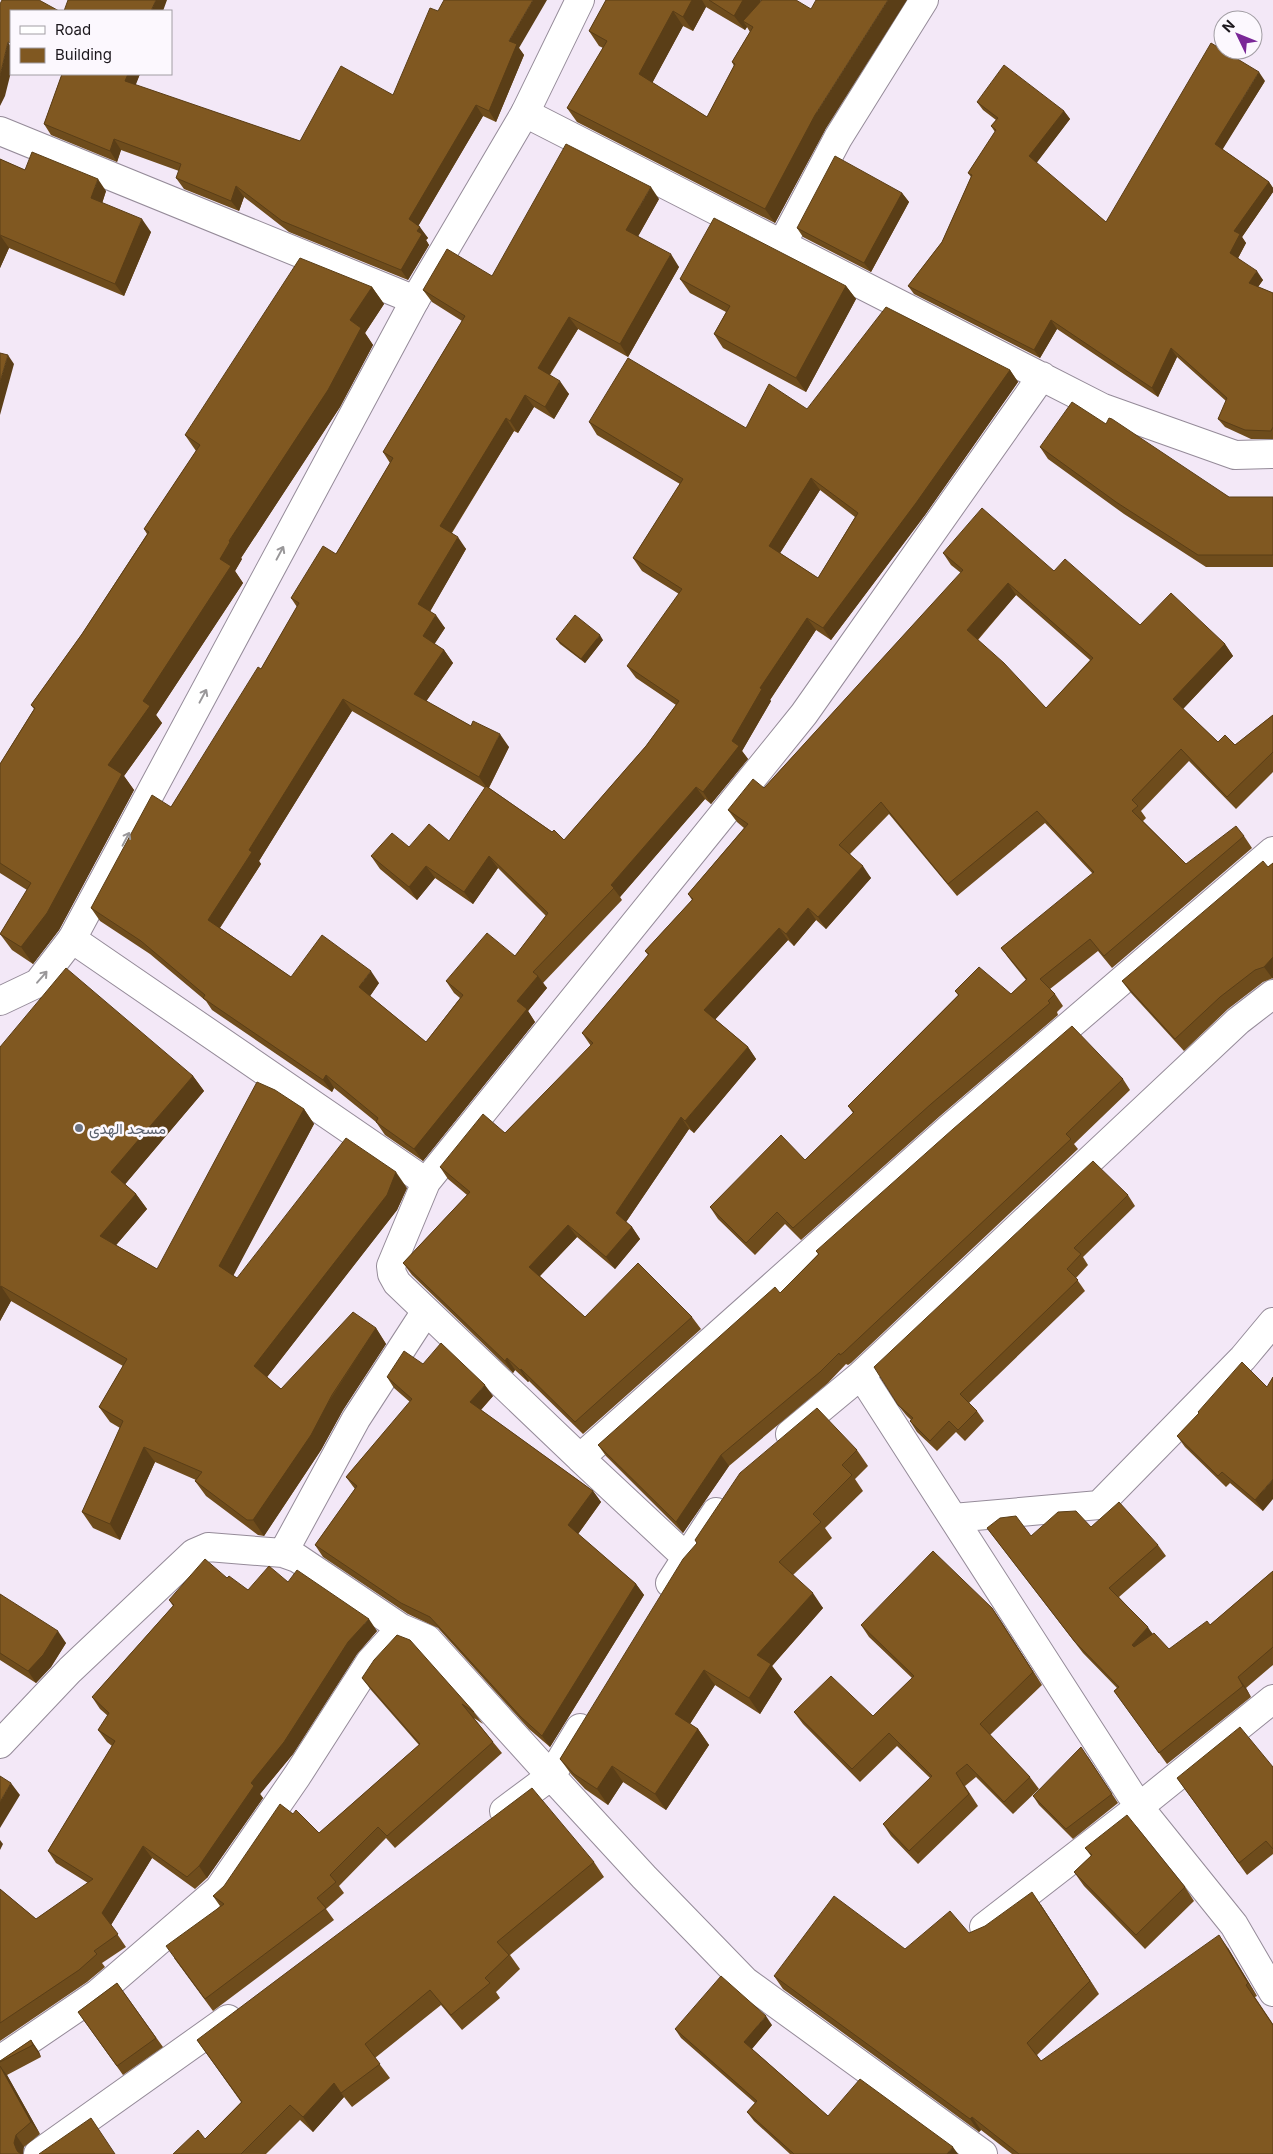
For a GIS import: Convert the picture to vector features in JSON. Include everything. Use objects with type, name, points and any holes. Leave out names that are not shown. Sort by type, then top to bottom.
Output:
[{"type":"street","points":[[0,1001],[38,983],[72,939],[415,300],[525,113],[580,0]]},
{"type":"street","points":[[782,244],[838,138],[924,0]]},
{"type":"street","points":[[525,113],[1103,408],[1235,455],[1273,454]]},
{"type":"street","points":[[0,131],[415,300]]},
{"type":"street","points":[[686,1556],[426,1311],[397,1282],[392,1274],[392,1266],[426,1182],[804,714],[1042,376]]},
{"type":"street","points":[[580,1458],[950,1128],[1273,851]]},
{"type":"street","points":[[72,939],[426,1182]]},
{"type":"street","points":[[770,1452],[860,1375],[1238,1021],[1273,994]]},
{"type":"street","points":[[283,1553],[356,1419],[426,1311]]},
{"type":"street","points":[[953,1518],[1099,1505],[1243,1358],[1273,1322]]},
{"type":"street","points":[[860,1375],[1139,1807],[1234,1925],[1273,1992]]},
{"type":"street","points":[[655,1607],[686,1556],[729,1494]]},
{"type":"street","points":[[0,1744],[70,1670],[194,1553],[208,1547],[283,1553],[297,1558],[401,1628],[427,1639],[550,1776],[745,1982],[983,2154]]},
{"type":"street","points":[[0,2060],[97,1994],[219,1889],[297,1776],[370,1662],[401,1628]]},
{"type":"street","points":[[984,1927],[1139,1807],[1273,1699]]},
{"type":"street","points":[[480,1829],[550,1776],[592,1708]]},
{"type":"street","points":[[38,2154],[246,2005]]},
{"type":"building","points":[[2,0],[39,0],[57,10],[10,10],[10,43],[8,42],[0,76],[0,4]]},
{"type":"building","points":[[68,0],[156,0],[151,10],[64,10]]},
{"type":"building","points":[[444,0],[533,0],[509,41],[517,44],[489,111],[476,105],[409,219],[420,227],[417,231],[422,234],[401,270],[282,221],[236,186],[231,201],[176,178],[181,164],[114,139],[110,151],[44,124],[62,75],[128,75],[125,81],[300,141],[341,66],[393,95],[430,8],[438,11]]},
{"type":"building","points":[[606,0],[692,0],[683,17],[673,11],[639,74],[707,117],[735,64],[732,62],[753,27],[743,21],[762,0],[796,0],[811,9],[816,0],[888,0],[815,115],[765,209],[567,108],[607,41],[589,31]]},
{"type":"building","points":[[709,0],[743,0],[734,16]]},
{"type":"building","points":[[1211,43],[1213,44],[1213,60],[1239,60],[1259,72],[1215,144],[1269,182],[1234,231],[1240,234],[1230,253],[1257,271],[1249,283],[1273,293],[1273,427],[1271,431],[1245,430],[1218,419],[1227,398],[1171,348],[1152,388],[1051,320],[1034,350],[908,286],[942,242],[972,175],[968,173],[996,130],[991,126],[998,118],[977,102],[1004,65],[1064,111],[1029,156],[1106,222]]},
{"type":"building","points":[[566,144],[651,187],[626,230],[671,254],[620,344],[569,317],[538,368],[560,381],[545,407],[525,395],[510,421],[506,418],[440,526],[458,537],[418,604],[436,615],[423,636],[444,650],[414,694],[471,726],[473,721],[500,734],[479,777],[343,699],[249,850],[252,852],[208,920],[291,977],[322,935],[371,971],[359,987],[426,1042],[463,995],[446,981],[487,933],[515,956],[548,913],[489,856],[464,892],[426,866],[409,887],[371,856],[392,833],[409,847],[429,824],[449,841],[486,786],[552,832],[554,830],[564,840],[646,746],[679,701],[627,666],[682,589],[633,558],[683,479],[589,422],[628,358],[746,428],[769,384],[807,409],[886,307],[1010,370],[916,503],[823,628],[807,618],[760,688],[762,689],[732,741],[739,746],[703,792],[696,787],[611,885],[614,888],[533,972],[538,976],[517,1001],[527,1009],[414,1149],[376,1122],[378,1118],[326,1075],[323,1080],[203,998],[205,995],[141,941],[91,908],[152,795],[171,807],[258,667],[261,669],[299,603],[291,598],[323,546],[336,554],[393,458],[383,452],[465,316],[423,290],[447,249],[492,276]],"holes":[[[811,478],[858,513],[818,578],[769,546]]]},
{"type":"building","points":[[32,152],[98,179],[91,198],[142,219],[115,284],[0,235],[0,159],[25,170]]},
{"type":"building","points":[[835,156],[902,193],[864,263],[797,228]]},
{"type":"building","points":[[714,218],[846,286],[796,378],[714,334],[730,306],[680,279]]},
{"type":"building","points":[[300,258],[372,287],[350,320],[361,328],[328,390],[229,541],[220,559],[231,566],[143,701],[150,706],[108,765],[122,774],[47,913],[21,947],[0,934],[31,883],[0,863],[0,764],[35,708],[31,705],[82,634],[149,532],[144,529],[200,445],[185,435]]},
{"type":"building","points":[[0,353],[8,355],[0,382]]},
{"type":"building","points":[[1072,402],[1106,424],[1109,418],[1112,419],[1229,497],[1273,497],[1273,555],[1198,555],[1116,502],[1040,447]]},
{"type":"building","points":[[982,508],[1054,571],[1065,559],[1140,625],[1171,593],[1225,644],[1173,699],[1218,742],[1225,735],[1235,745],[1273,715],[1273,752],[1227,797],[1181,749],[1132,800],[1138,806],[1132,811],[1186,864],[1236,826],[1244,836],[1104,956],[1090,939],[1040,979],[1055,994],[1048,1001],[1050,1003],[931,1104],[793,1228],[777,1212],[746,1243],[710,1207],[781,1135],[805,1160],[854,1112],[848,1106],[959,995],[955,991],[979,967],[1011,994],[1027,979],[1001,948],[1094,872],[1037,811],[948,884],[881,802],[839,845],[863,866],[818,917],[808,908],[786,934],[779,928],[704,1010],[748,1047],[685,1121],[681,1117],[616,1213],[632,1227],[606,1257],[568,1225],[529,1267],[585,1317],[638,1263],[692,1317],[575,1422],[521,1369],[507,1358],[505,1361],[403,1263],[470,1192],[440,1167],[483,1114],[505,1133],[593,1043],[582,1033],[649,954],[645,951],[693,899],[688,894],[748,824],[728,810],[753,779],[764,788],[963,570],[943,553]],"holes":[[[1008,583],[1093,658],[1046,708],[1004,663],[967,630]]]},
{"type":"building","points":[[575,615],[600,635],[581,659],[556,639]]},
{"type":"building","points":[[1263,861],[1268,867],[1273,863],[1273,957],[1264,967],[1255,970],[1220,997],[1175,1039],[1122,981]]},
{"type":"building","points":[[66,968],[193,1076],[111,1172],[136,1194],[100,1236],[157,1269],[257,1082],[275,1090],[304,1109],[219,1266],[237,1278],[346,1138],[396,1172],[387,1195],[254,1366],[281,1389],[353,1312],[376,1328],[332,1395],[311,1435],[253,1520],[247,1520],[195,1481],[202,1472],[144,1447],[110,1524],[82,1512],[123,1421],[99,1407],[127,1359],[0,1287],[0,1047]]},
{"type":"building","points":[[1072,1026],[1123,1079],[1066,1134],[1071,1139],[843,1353],[840,1355],[839,1353],[820,1372],[721,1455],[676,1522],[598,1445],[775,1287],[780,1293],[819,1254],[816,1251]]},
{"type":"building","points":[[1093,1161],[1128,1195],[1074,1248],[1081,1254],[1067,1269],[1078,1280],[960,1394],[977,1411],[958,1430],[949,1421],[930,1441],[910,1421],[913,1418],[898,1405],[874,1367]]},
{"type":"building","points":[[441,1343],[485,1385],[470,1402],[593,1491],[568,1525],[636,1584],[542,1736],[521,1717],[430,1617],[401,1603],[315,1545],[357,1486],[346,1477],[412,1399],[387,1377],[404,1351],[423,1364]]},
{"type":"building","points":[[1242,1362],[1267,1387],[1273,1377],[1273,1479],[1255,1500],[1222,1472],[1218,1476],[1177,1436]]},
{"type":"building","points":[[817,1408],[857,1450],[842,1465],[852,1475],[813,1514],[821,1522],[779,1562],[813,1593],[757,1655],[771,1664],[749,1698],[704,1670],[675,1714],[698,1729],[655,1794],[612,1766],[597,1789],[574,1774],[560,1759],[683,1559],[697,1543],[695,1540],[740,1473]]},
{"type":"building","points":[[1119,1502],[1158,1545],[1109,1588],[1148,1627],[1132,1645],[1134,1647],[1154,1633],[1169,1649],[1207,1621],[1210,1625],[1273,1571],[1273,1647],[1238,1677],[1243,1686],[1159,1753],[1114,1691],[1119,1687],[1075,1642],[987,1528],[1000,1518],[1016,1516],[1031,1536],[1058,1512],[1076,1511],[1091,1527]]},
{"type":"building","points":[[933,1551],[992,1608],[1033,1672],[980,1724],[1030,1777],[1004,1802],[967,1764],[956,1773],[969,1794],[909,1851],[883,1824],[932,1776],[889,1733],[852,1769],[794,1712],[831,1676],[873,1716],[914,1676],[861,1625]]},
{"type":"building","points":[[205,1559],[227,1578],[229,1576],[248,1590],[269,1566],[288,1582],[297,1570],[369,1619],[348,1642],[284,1742],[251,1783],[254,1786],[199,1866],[187,1877],[143,1846],[102,1913],[118,1934],[94,1951],[97,1954],[79,1970],[0,2023],[0,1889],[36,1919],[93,1879],[48,1851],[115,1741],[98,1730],[109,1713],[92,1697],[174,1605],[169,1600]]},
{"type":"building","points":[[0,1594],[58,1631],[43,1655],[28,1671],[0,1653]]},
{"type":"building","points":[[397,1635],[410,1640],[474,1712],[462,1704],[493,1742],[387,1836],[378,1827],[330,1875],[336,1882],[317,1898],[326,1908],[205,1999],[166,1946],[224,1904],[213,1896],[224,1886],[280,1804],[293,1814],[296,1810],[319,1833],[420,1744],[362,1678],[374,1660]]},
{"type":"building","points":[[1240,1727],[1273,1767],[1273,1849],[1266,1841],[1239,1863],[1177,1778]]},
{"type":"building","points":[[1081,1747],[1112,1794],[1066,1829],[1033,1796]]},
{"type":"building","points":[[0,1776],[11,1783],[0,1802]]},
{"type":"building","points":[[532,1788],[594,1862],[497,1942],[509,1955],[485,1978],[490,1983],[451,2015],[430,1990],[365,2044],[380,2064],[341,2093],[334,2083],[303,2117],[290,2105],[241,2154],[173,2154],[198,2130],[205,2139],[242,2102],[197,2040]]},
{"type":"building","points":[[1127,1815],[1185,1887],[1136,1935],[1074,1872],[1092,1855],[1085,1848]]},
{"type":"building","points":[[1032,1892],[1090,1981],[1027,2043],[1041,2061],[1219,1935],[1248,1983],[1246,1985],[1273,2025],[1273,2154],[1019,2154],[972,2117],[970,2119],[774,1976],[834,1896],[905,1949],[950,1911],[969,1933],[985,1926]]},
{"type":"building","points":[[721,1976],[766,2016],[744,2042],[828,2116],[860,2079],[953,2147],[947,2154],[794,2154],[747,2112],[757,2101],[675,2029]]},
{"type":"building","points":[[117,1983],[156,2038],[117,2066],[78,2012]]},
{"type":"building","points":[[31,2040],[33,2045],[0,2062],[0,2061]]},
{"type":"building","points":[[0,2066],[31,2122],[16,2135],[14,2143],[17,2151],[21,2154],[0,2154]]},
{"type":"building","points":[[91,2118],[115,2154],[39,2154]]},
{"type":"place","name":"مسجد الهدى","points":[[79,1128]]}]
